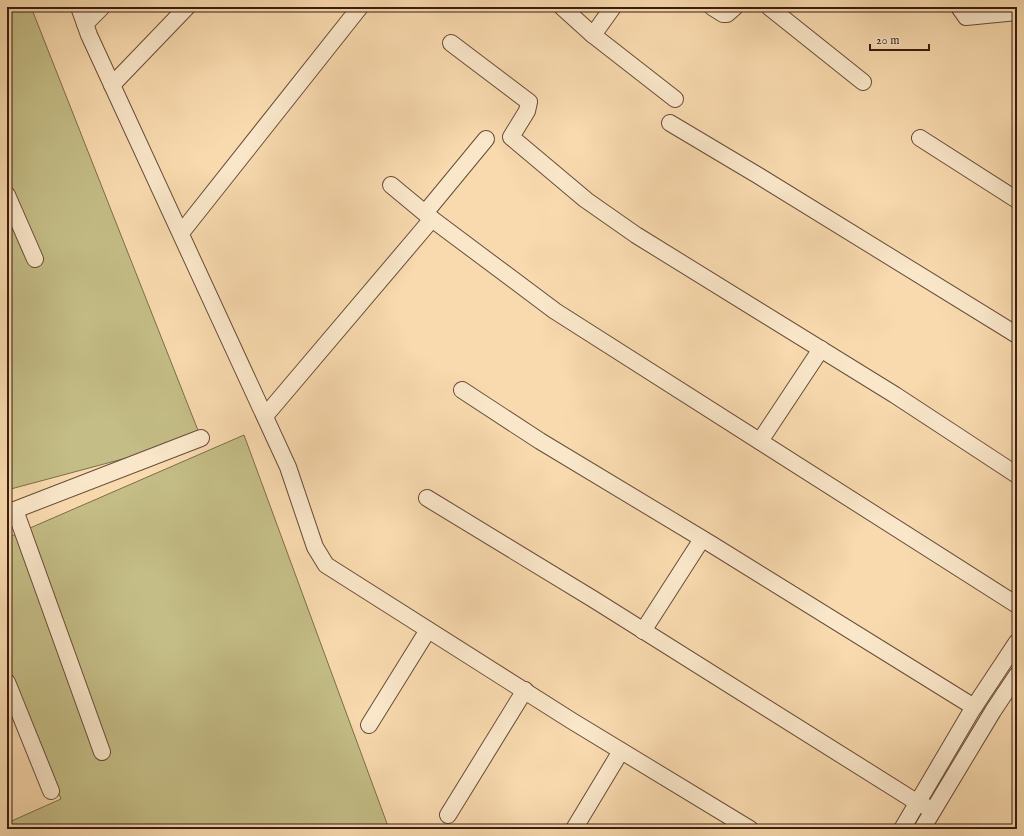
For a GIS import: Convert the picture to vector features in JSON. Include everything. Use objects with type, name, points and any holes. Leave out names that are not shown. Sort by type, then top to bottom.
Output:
[{"type":"street","points":[[79,7],[112,85],[288,467],[315,547],[326,565],[621,751],[750,829]]},
{"type":"street","points":[[85,24],[102,7]]},
{"type":"street","points":[[112,85],[187,7]]},
{"type":"street","points":[[181,233],[360,7]]},
{"type":"street","points":[[562,7],[593,35],[675,99]]},
{"type":"street","points":[[593,35],[613,7]]},
{"type":"street","points":[[712,7],[723,14],[727,14],[735,7]]},
{"type":"street","points":[[769,7],[863,82]]},
{"type":"street","points":[[959,7],[966,17],[1017,12]]},
{"type":"street","points":[[451,43],[528,102],[528,110],[511,137],[540,163],[586,200],[636,235],[895,395],[1017,475]]},
{"type":"street","points":[[670,123],[1017,335]]},
{"type":"street","points":[[920,138],[1017,200]]},
{"type":"street","points":[[265,416],[428,216],[486,139]]},
{"type":"street","points":[[391,185],[428,216],[555,311],[1017,605]]},
{"type":"street","points":[[7,195],[35,259]]},
{"type":"street","points":[[760,441],[821,349]]},
{"type":"street","points":[[462,390],[540,441],[974,707]]},
{"type":"street","points":[[102,752],[11,511],[201,438]]},
{"type":"street","points":[[427,498],[918,803],[934,810]]},
{"type":"street","points":[[643,631],[702,539]]},
{"type":"street","points":[[369,725],[428,630]]},
{"type":"street","points":[[902,829],[974,707],[1017,642]]},
{"type":"street","points":[[922,829],[1017,674]]},
{"type":"street","points":[[7,682],[50,791]]},
{"type":"street","points":[[448,815],[525,690]]},
{"type":"street","points":[[574,829],[621,751]]},
{"type":"shaded area","points":[[7,7],[31,7],[201,438],[7,490]]},
{"type":"shaded area","points":[[244,435],[389,829],[7,829],[7,823],[61,799],[7,663],[7,538]]}]
